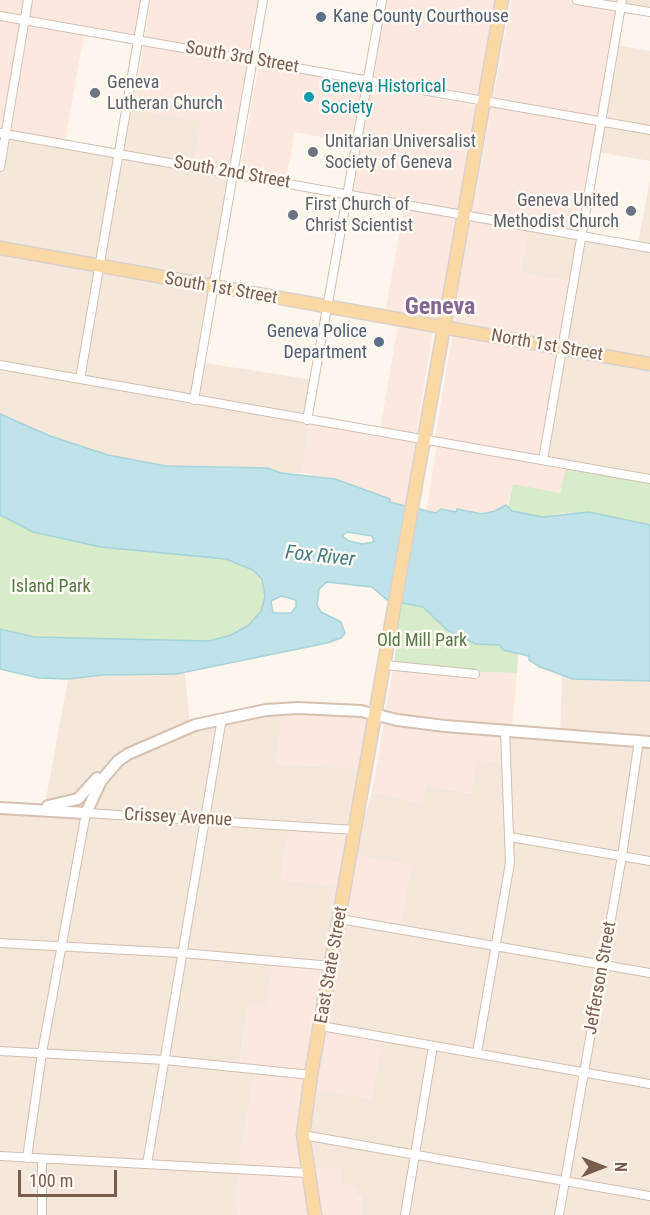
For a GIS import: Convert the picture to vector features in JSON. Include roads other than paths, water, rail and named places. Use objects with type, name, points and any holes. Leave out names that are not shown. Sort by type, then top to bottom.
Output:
[{"type":"main road","name":"East State Street","points":[[315,1215],[303,1135],[312,1075],[502,0]]},
{"type":"main road","name":"South 1st Street","points":[[0,248],[443,328]]},
{"type":"main road","name":"North 1st Street","points":[[443,328],[650,364]]},
{"type":"main road","points":[[5,808],[68,804],[85,794],[101,773],[118,761],[176,733],[222,718],[298,708],[361,711],[445,726],[645,741]]},
{"type":"main road","points":[[86,813],[101,781],[118,761]]},
{"type":"main road","name":"Crissey Avenue","points":[[5,808],[86,813]]},
{"type":"street","points":[[0,167],[3,134],[28,0]]},
{"type":"street","points":[[80,379],[140,40],[145,0]]},
{"type":"street","points":[[194,400],[263,0]]},
{"type":"street","points":[[307,420],[382,0]]},
{"type":"street","points":[[577,0],[622,4],[650,12]]},
{"type":"street","points":[[543,460],[622,4]]},
{"type":"street","name":"South 3rd Street","points":[[0,16],[650,130]]},
{"type":"street","name":"South 2nd Street","points":[[3,134],[650,248]]},
{"type":"street","points":[[0,365],[650,479]]},
{"type":"street","points":[[386,665],[475,674]]},
{"type":"street","points":[[147,1164],[222,718]]},
{"type":"street","points":[[477,1053],[510,863],[505,729]]},
{"type":"street","name":"Jefferson Street","points":[[559,1215],[622,856],[645,741]]},
{"type":"street","points":[[27,1158],[60,946],[86,813]]},
{"type":"street","name":"Crissey Avenue","points":[[86,813],[355,830]]},
{"type":"street","points":[[510,837],[650,861]]},
{"type":"street","points":[[340,919],[650,973]]},
{"type":"street","points":[[0,943],[182,953],[332,966]]},
{"type":"street","points":[[321,1026],[650,1084]]},
{"type":"street","points":[[405,1215],[433,1046]]},
{"type":"street","points":[[0,1051],[165,1060],[312,1075]]},
{"type":"street","points":[[303,1135],[650,1196]]},
{"type":"street","points":[[0,1156],[308,1173]]},
{"type":"street","points":[[42,1159],[42,1215]]},
{"type":"water","name":"Fox River","points":[[0,414],[50,436],[108,455],[166,466],[267,468],[281,473],[335,479],[390,499],[389,502],[436,513],[441,509],[456,512],[457,509],[482,514],[506,505],[512,511],[543,517],[589,512],[650,525],[650,681],[573,679],[540,667],[529,660],[529,656],[503,650],[500,645],[476,644],[447,630],[423,607],[387,600],[372,587],[327,582],[319,589],[317,605],[321,612],[341,622],[345,633],[341,638],[327,643],[176,674],[102,675],[68,679],[39,678],[0,669],[0,629],[34,637],[209,641],[231,635],[249,625],[261,611],[265,597],[262,579],[253,570],[226,559],[101,547],[33,532],[0,515]],"holes":[[[347,532],[372,536],[374,542],[362,544],[349,541],[342,536]],[[281,596],[296,600],[296,607],[291,613],[273,613],[271,601]]]},
{"type":"place","name":"Kane County Courthouse","points":[[321,17]]},
{"type":"place","name":"Geneva Lutheran Church","points":[[95,93]]},
{"type":"place","name":"Geneva Historical Society","points":[[309,97]]},
{"type":"place","name":"Unitarian Universalist Society of Geneva","points":[[313,152]]},
{"type":"place","name":"Geneva United Methodist Church","points":[[631,211]]},
{"type":"place","name":"First Church of Christ Scientist","points":[[293,215]]},
{"type":"place","name":"Geneva Police Department","points":[[379,342]]},
{"type":"district","name":"Geneva","points":[[440,308]]},
{"type":"park label","name":"Island Park","points":[[51,587]]},
{"type":"park label","name":"Old Mill Park","points":[[422,641]]}]
